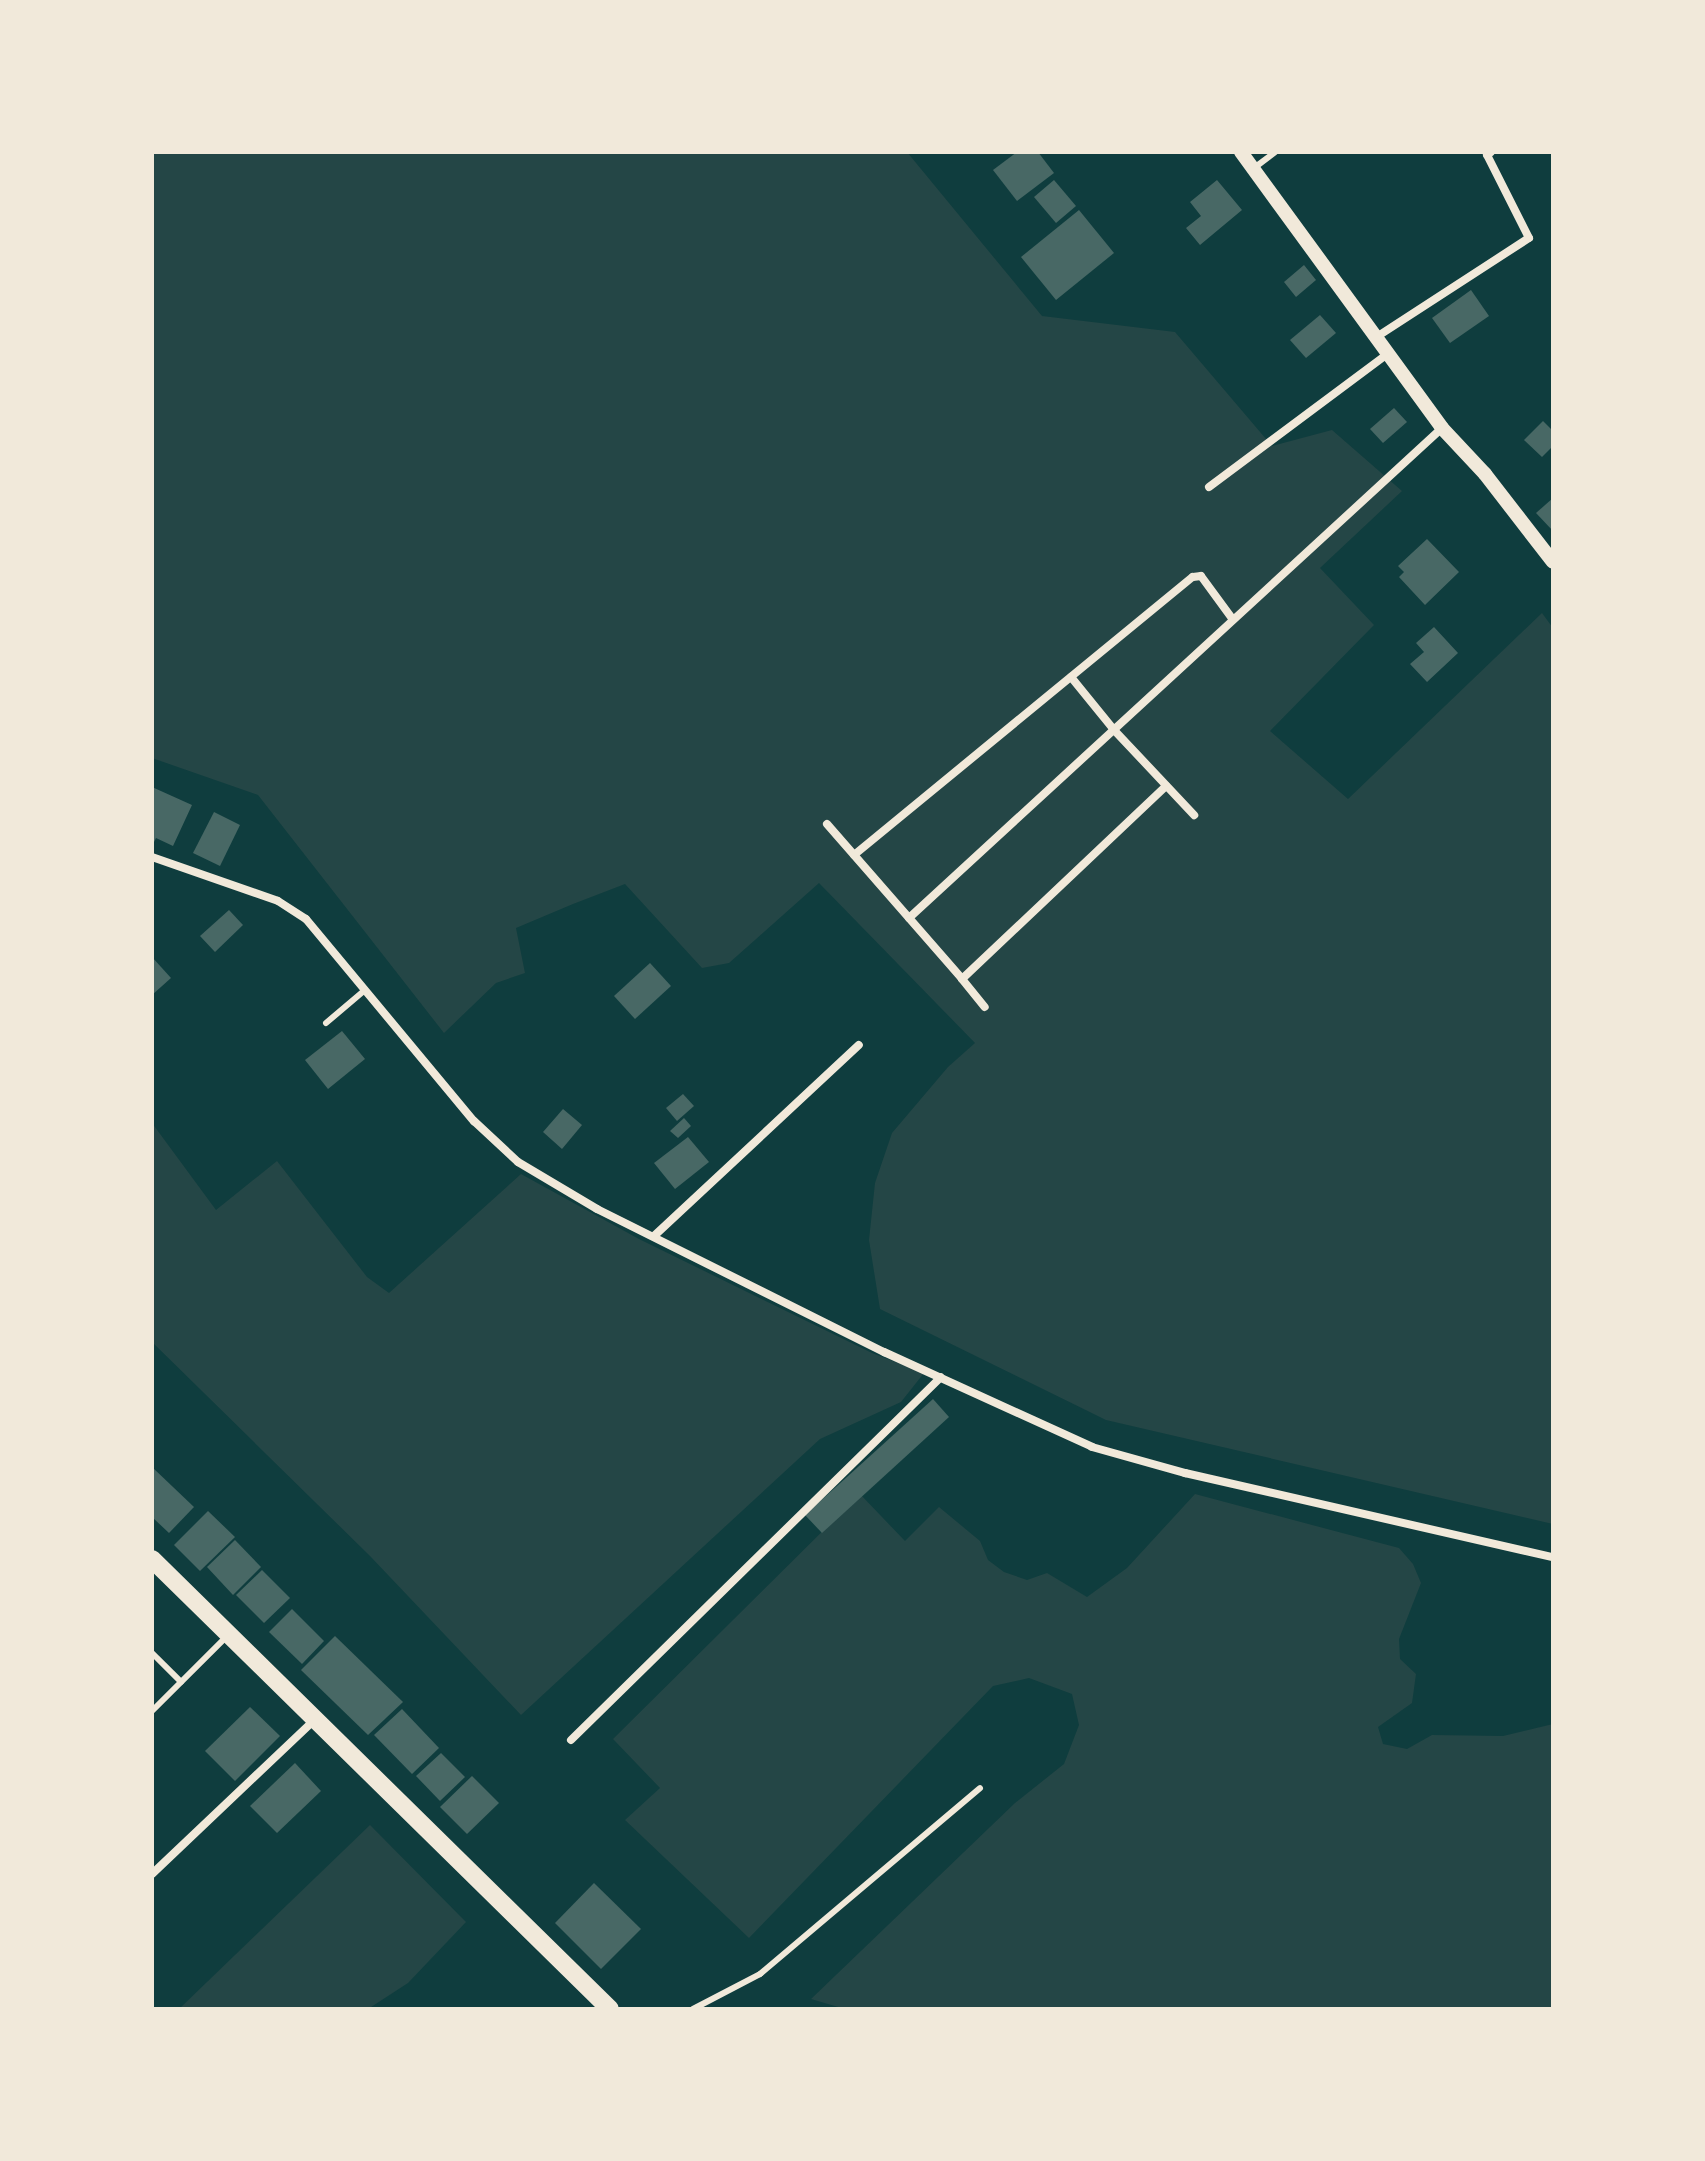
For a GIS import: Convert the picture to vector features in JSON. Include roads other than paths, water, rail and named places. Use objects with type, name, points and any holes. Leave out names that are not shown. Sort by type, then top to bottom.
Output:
[{"type":"highway","points":[[152,1559],[610,2009]]},
{"type":"street","points":[[1241,152],[1378,336],[1442,428],[1485,474],[1553,562]]},
{"type":"street","points":[[1378,336],[1529,238],[1487,155],[1491,152]]},
{"type":"street","points":[[1209,487],[1390,353]]},
{"type":"street","points":[[909,918],[1114,730],[1231,617],[1442,428]]},
{"type":"street","points":[[854,855],[1193,577],[1201,576],[1231,617]]},
{"type":"street","points":[[1071,677],[1114,730],[1194,815]]},
{"type":"street","points":[[962,979],[1166,786]]},
{"type":"street","points":[[827,824],[985,1007]]},
{"type":"street","points":[[152,857],[278,901],[306,919],[474,1121],[518,1162],[597,1209],[884,1352],[1092,1447],[1185,1473],[1553,1557]]},
{"type":"street","points":[[654,1236],[859,1045]]},
{"type":"street","points":[[571,1740],[941,1377]]},
{"type":"street","points":[[152,1874],[314,1720]]},
{"type":"lane","points":[[1254,168],[1275,152]]},
{"type":"lane","points":[[326,1023],[365,990]]},
{"type":"lane","points":[[152,1711],[227,1636]]},
{"type":"lane","points":[[152,1653],[181,1682]]},
{"type":"lane","points":[[693,2009],[760,1974],[980,1788]]}]
